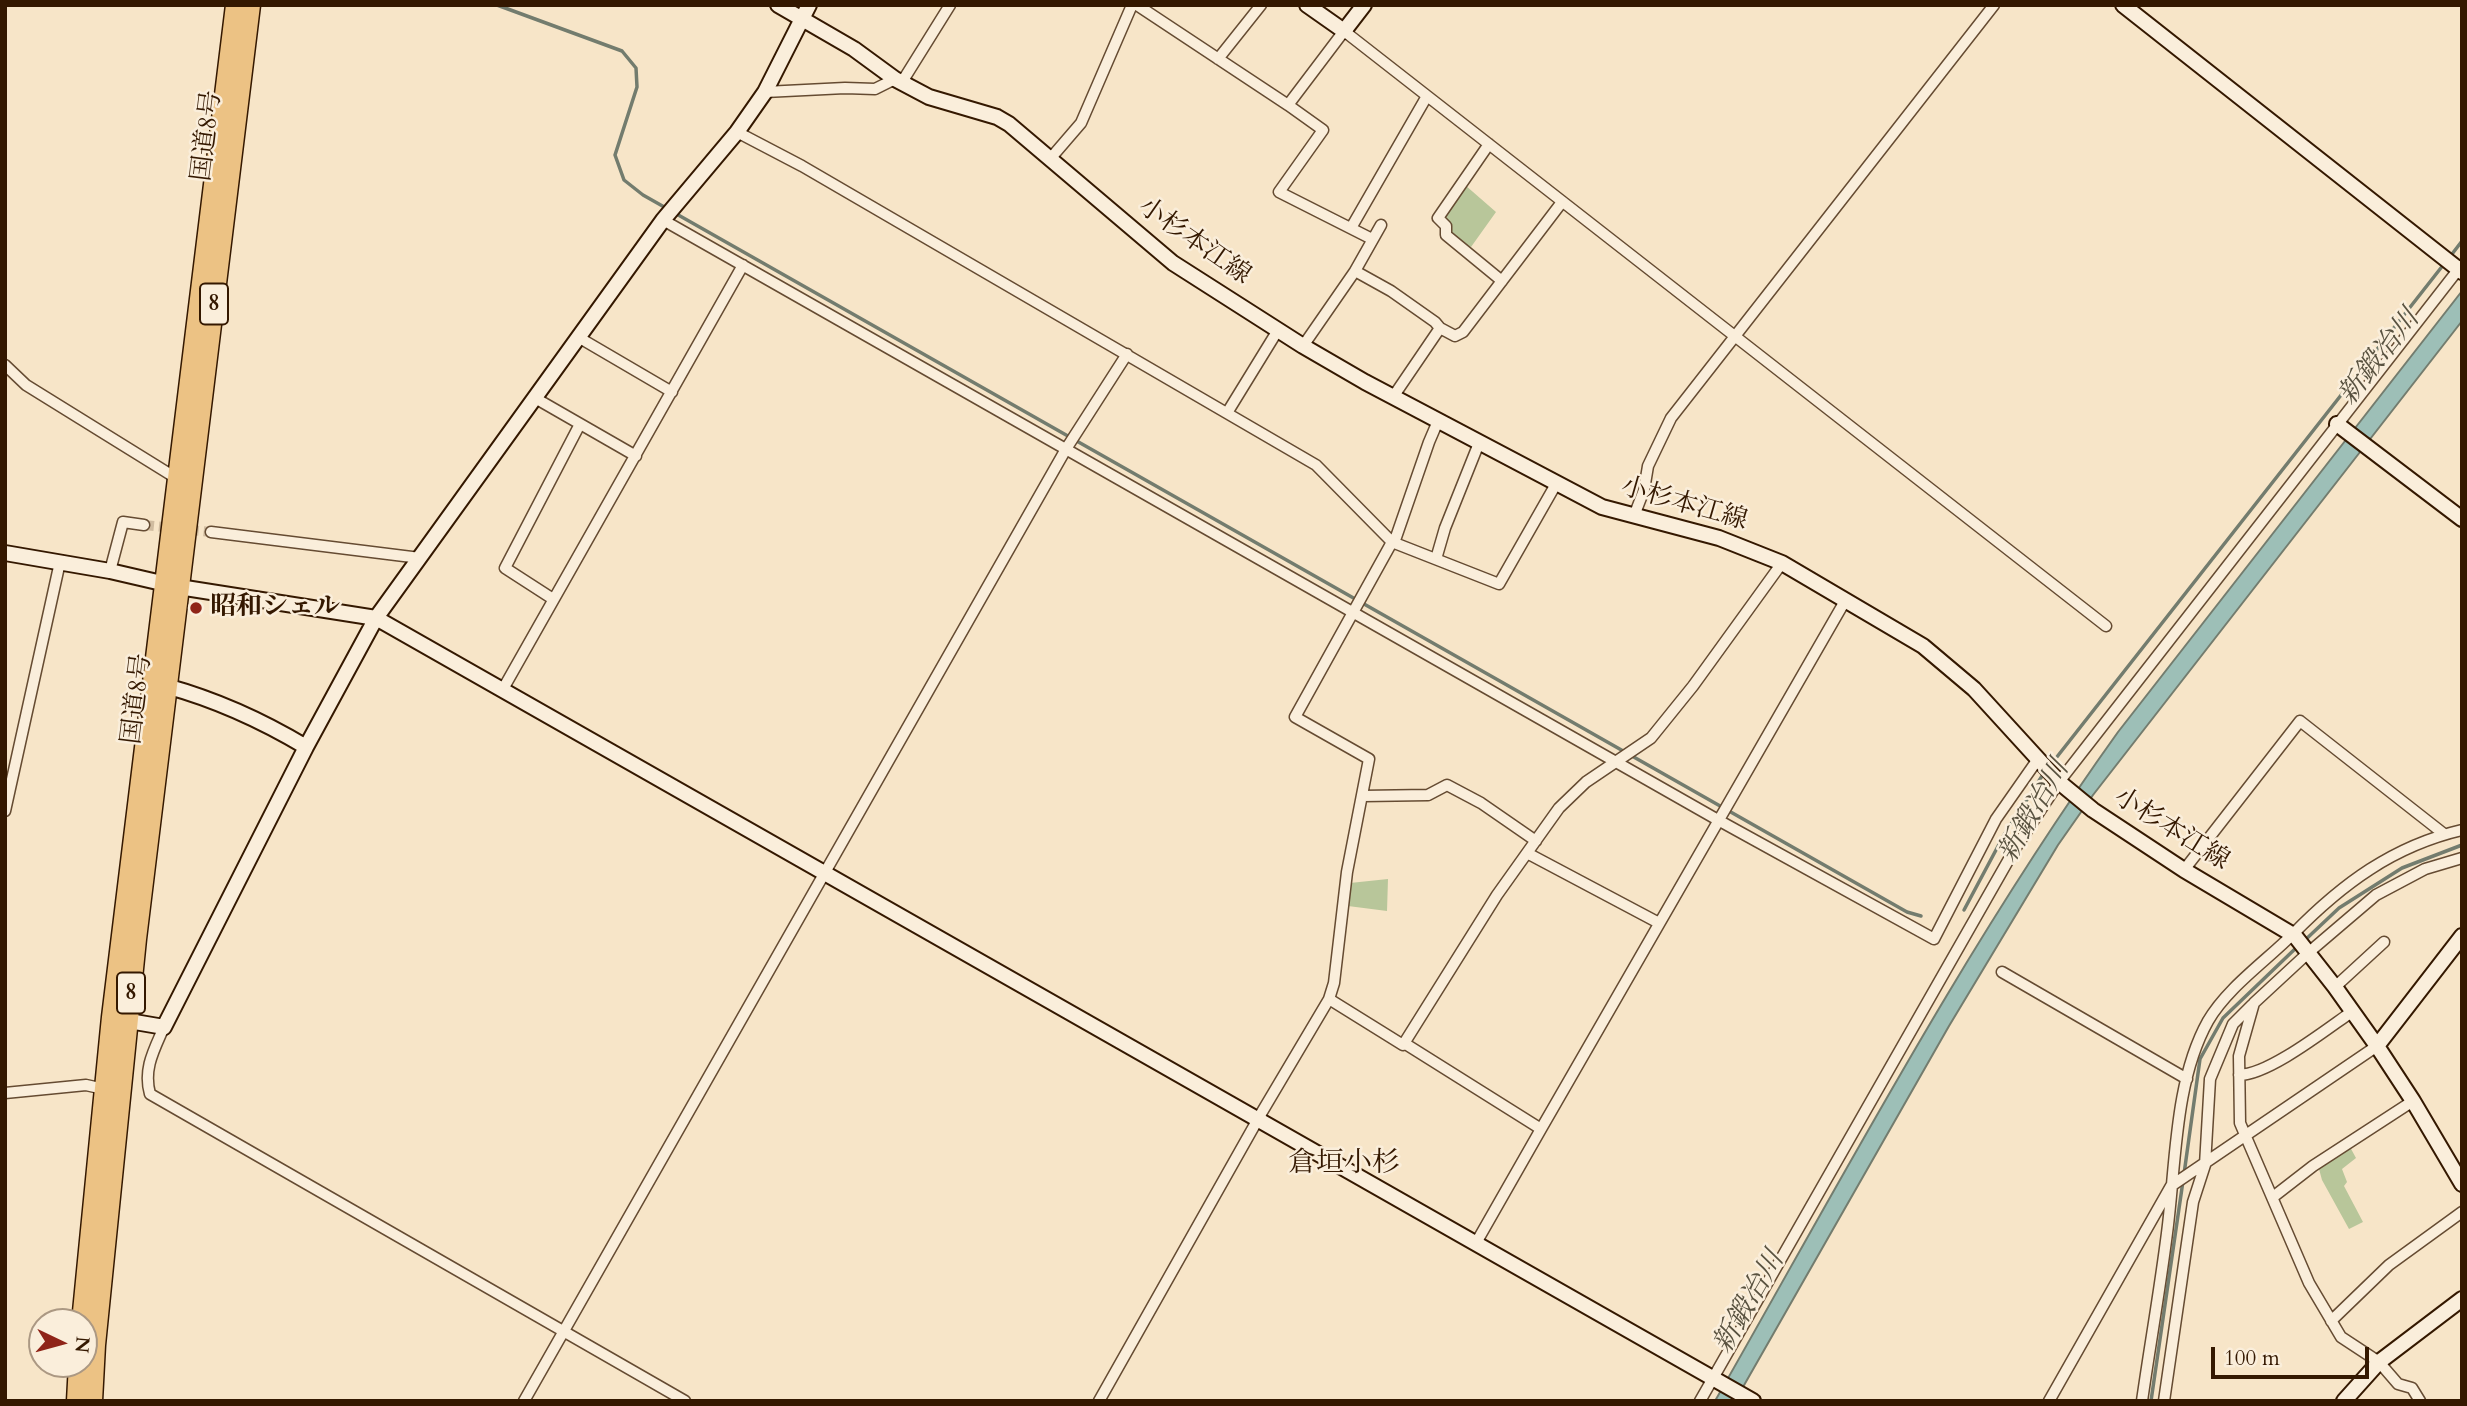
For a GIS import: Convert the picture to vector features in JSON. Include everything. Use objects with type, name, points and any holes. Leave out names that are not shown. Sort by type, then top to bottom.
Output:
[{"type":"highway","name":"国道8号","points":[[93,1401],[129,1021],[166,686],[176,478],[242,13]]},
{"type":"highway","name":"国道8号","points":[[82,1308],[104,1089],[171,584],[242,13]]},
{"type":"highway","points":[[76,1401],[77,1378]]},
{"type":"street","name":"小杉本江線","points":[[778,5],[929,97],[997,117],[1019,131],[1173,263],[1303,346],[1393,397],[1601,507],[1719,538],[1782,564],[1923,646],[1974,689],[2060,782],[2093,810],[2184,870],[2294,935],[2335,986],[2377,1046],[2462,1184]]},
{"type":"street","points":[[685,1401],[150,1094],[146,1080],[149,1062],[164,1027],[306,747],[376,618],[663,220],[737,132],[765,92],[809,5]]},
{"type":"street","points":[[765,92],[875,89],[899,80],[950,5]]},
{"type":"street","points":[[1050,159],[1081,123],[1134,5],[1323,130],[1279,192],[1372,239]]},
{"type":"street","points":[[1218,59],[1261,5]]},
{"type":"street","points":[[1307,5],[1344,31],[2106,626]]},
{"type":"street","points":[[1288,105],[1364,5]]},
{"type":"street","points":[[1634,516],[1644,490],[1648,466],[1671,418],[1994,5]]},
{"type":"street","points":[[1700,1401],[1717,1380],[2013,852],[2060,782],[2461,269],[2123,5]]},
{"type":"street","points":[[1351,228],[1427,96]]},
{"type":"street","points":[[737,132],[802,166],[1317,465],[1393,543],[1499,584],[1556,484]]},
{"type":"street","points":[[1489,144],[1438,218],[1446,226],[1446,235],[1502,281]]},
{"type":"street","points":[[1355,271],[1455,336],[1463,332],[1562,202]]},
{"type":"street","points":[[663,220],[1718,820],[1934,939],[1996,819],[2038,759]]},
{"type":"street","points":[[1303,346],[1355,271],[1381,225]]},
{"type":"street","points":[[503,689],[743,265]]},
{"type":"street","points":[[1393,397],[1440,328]]},
{"type":"street","points":[[1227,413],[1278,330]]},
{"type":"street","points":[[578,337],[672,393]]},
{"type":"street","points":[[524,1401],[1066,449],[1127,354]]},
{"type":"street","points":[[5,365],[26,385],[176,478]]},
{"type":"street","points":[[535,398],[636,457]]},
{"type":"street","points":[[1099,1401],[1329,999],[1334,983],[1347,872],[1369,759],[1295,717],[1393,543],[1438,421]]},
{"type":"street","points":[[553,599],[505,568],[580,424]]},
{"type":"street","points":[[2340,426],[2462,519]]},
{"type":"street","points":[[1436,559],[1445,528],[1479,443]]},
{"type":"street","points":[[110,571],[123,522],[144,525]]},
{"type":"street","points":[[211,532],[420,558]]},
{"type":"street","points":[[5,553],[376,618],[1752,1400]]},
{"type":"street","points":[[5,811],[60,562]]},
{"type":"street","points":[[1404,1043],[1497,895],[1559,808],[1586,782],[1651,738],[1693,686],[1782,564]]},
{"type":"street","points":[[1476,1243],[1845,601]]},
{"type":"street","points":[[166,686],[257,719],[306,747]]},
{"type":"street","points":[[2184,870],[2300,722],[2444,834]]},
{"type":"street","points":[[1363,796],[1428,795],[1447,785],[1481,803],[1536,841]]},
{"type":"street","points":[[2142,1401],[2168,1231],[2171,1186],[2187,1079],[2208,1021],[2221,1003],[2294,935],[2304,921],[2367,870],[2398,852],[2462,830]]},
{"type":"street","points":[[1527,853],[1659,923]]},
{"type":"street","points":[[2164,1401],[2193,1202],[2205,1165],[2210,1079],[2234,1024],[2307,951],[2376,895],[2425,869],[2462,858]]},
{"type":"street","points":[[2049,1401],[2171,1186],[2377,1046],[2462,936]]},
{"type":"street","points":[[2335,986],[2384,942]]},
{"type":"street","points":[[2002,972],[2187,1079]]},
{"type":"street","points":[[1329,999],[1541,1129]]},
{"type":"street","points":[[2255,1003],[2239,1056],[2240,1123],[2309,1283],[2341,1337],[2379,1362],[2398,1384],[2412,1388],[2420,1401]]},
{"type":"street","points":[[2239,1075],[2265,1067],[2296,1050],[2353,1011]]},
{"type":"street","points":[[129,1021],[164,1027]]},
{"type":"street","points":[[5,1093],[86,1085],[104,1089]]},
{"type":"street","points":[[2273,1197],[2313,1166],[2413,1101]]},
{"type":"street","points":[[2331,1321],[2389,1265],[2462,1212]]},
{"type":"street","points":[[2344,1401],[2379,1362],[2462,1299]]},
{"type":"green space","points":[[1465,185],[1496,212],[1471,247],[1448,234],[1452,226],[1442,218]]},
{"type":"green space","points":[[1388,879],[1387,911],[1348,906],[1350,883]]},
{"type":"green space","points":[[2350,1147],[2356,1158],[2342,1169],[2347,1182],[2344,1186],[2363,1222],[2349,1229],[2322,1180],[2319,1169]]},
{"type":"water","points":[[2462,291],[2462,321],[2093,795],[2058,845],[1949,1026],[1735,1401],[1715,1401],[1908,1061],[2062,812],[2118,732]]},
{"type":"waterway","points":[[497,5],[622,51],[636,68],[637,87],[615,155],[624,180],[666,208]]},
{"type":"waterway","points":[[673,212],[1907,912],[1921,916]]},
{"type":"waterway","points":[[2449,258],[2462,241]]},
{"type":"waterway","name":"新鍛冶川","points":[[2049,767],[2444,264]]},
{"type":"waterway","name":"新鍛冶川","points":[[1964,910],[2004,835],[2044,773]]},
{"type":"waterway","points":[[2303,942],[2339,908],[2402,868],[2462,845]]},
{"type":"waterway","points":[[2184,1174],[2200,1059],[2223,1018],[2297,947]]},
{"type":"waterway","points":[[2151,1401],[2183,1181]]},
{"type":"tunnel","points":[[144,525],[211,532]]},
{"type":"place","name":"昭和シェル","points":[[196,608]]},
{"type":"district","name":"倉垣小杉","points":[[1344,1165]]}]
